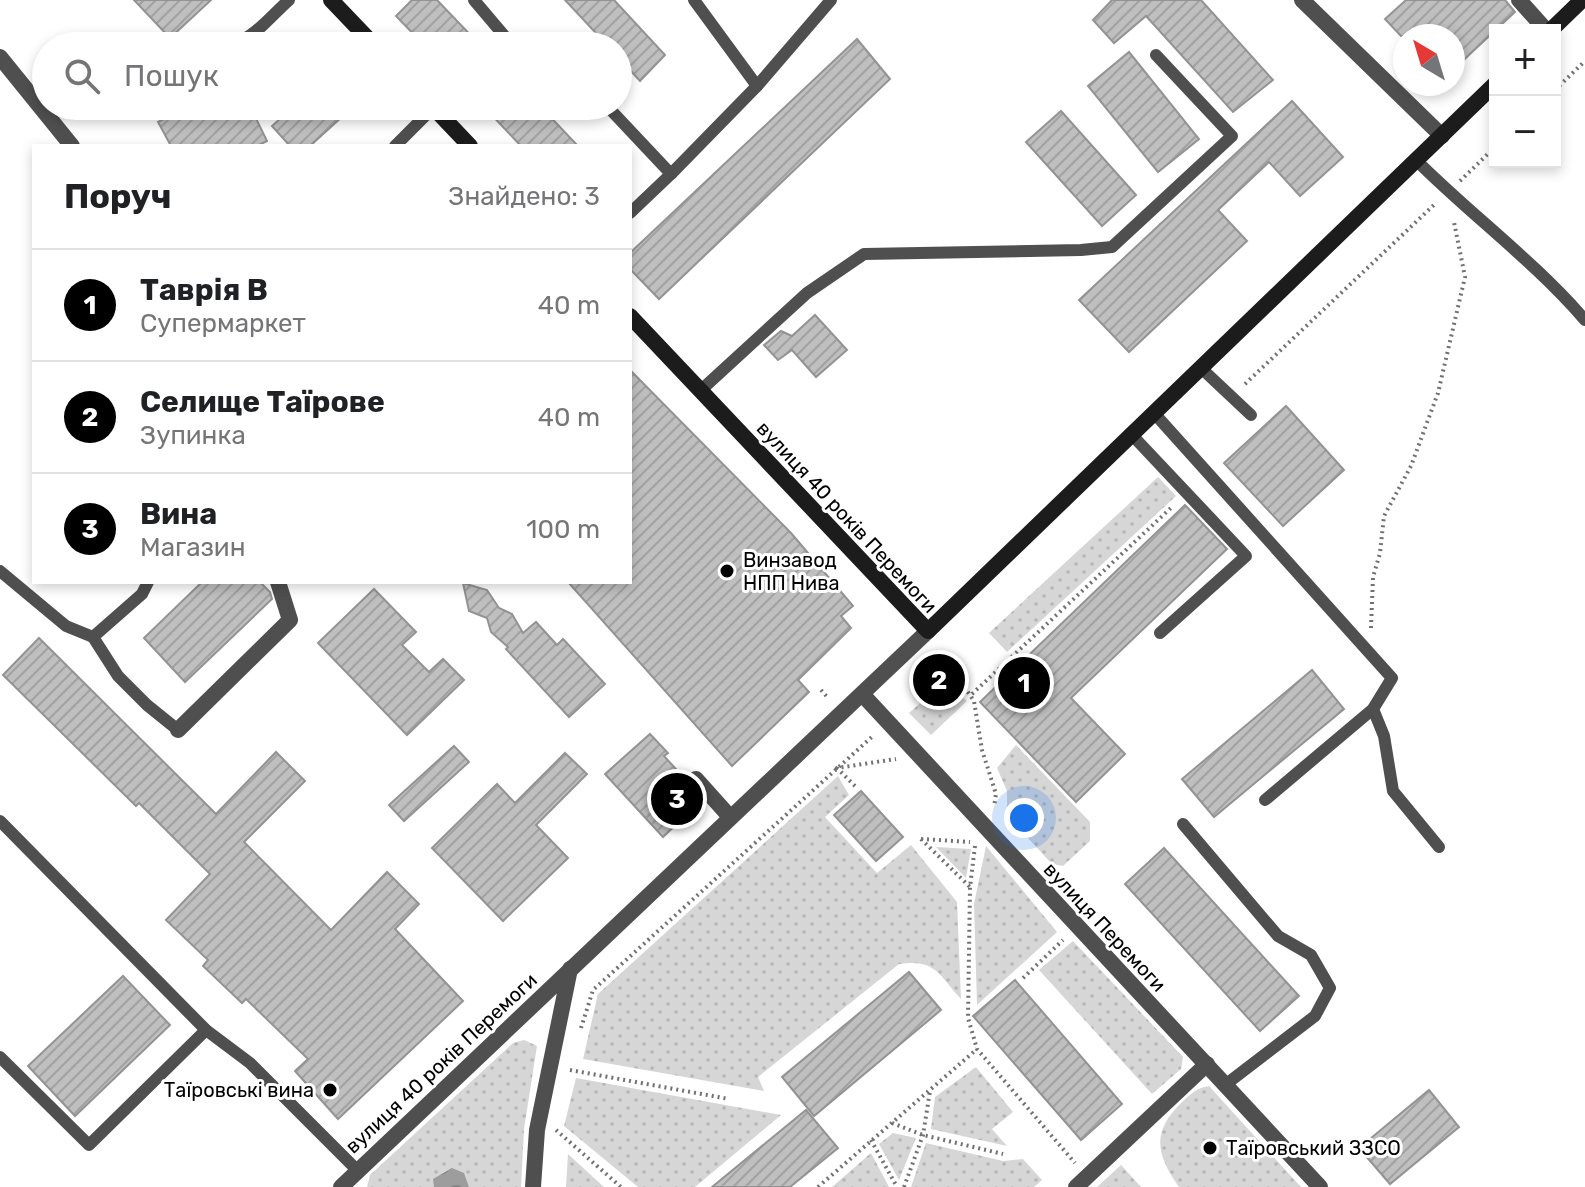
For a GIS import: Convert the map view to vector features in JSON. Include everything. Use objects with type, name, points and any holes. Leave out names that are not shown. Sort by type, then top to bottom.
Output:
[{"type":"street","points":[[331,0],[362,32]]},
{"type":"street","points":[[1302,0],[1442,136]]},
{"type":"street","points":[[1519,0],[1542,24]]},
{"type":"street","points":[[1555,24],[1582,0]]},
{"type":"street","points":[[0,57],[32,97]]},
{"type":"street","points":[[928,631],[1489,90]]},
{"type":"street","points":[[51,120],[70,144]]},
{"type":"street","points":[[445,120],[468,144]]},
{"type":"street","name":"вулиця 40 років Перемоги","points":[[341,1187],[928,631],[632,318]]},
{"type":"street","points":[[178,730],[290,620],[279,584]]},
{"type":"street","name":"вулиця Перемоги","points":[[862,694],[1076,928],[1320,1187]]},
{"type":"street","points":[[696,779],[730,817]]},
{"type":"street","name":"вулиця 40 років Перемоги","points":[[533,1187],[537,1130],[570,969]]},
{"type":"street","points":[[1081,1182],[1207,1064]]},
{"type":"lane","points":[[254,32],[289,0]]},
{"type":"lane","points":[[474,0],[501,32]]},
{"type":"lane","points":[[694,0],[757,86]]},
{"type":"lane","points":[[632,211],[757,86],[831,0]]},
{"type":"lane","points":[[700,391],[807,293],[864,254],[1112,247],[1232,136],[1156,55]]},
{"type":"lane","points":[[397,144],[420,120]]},
{"type":"lane","points":[[620,120],[671,174]]},
{"type":"lane","points":[[1416,160],[1556,286],[1585,320]]},
{"type":"lane","points":[[1201,368],[1251,415]]},
{"type":"lane","points":[[1154,413],[1392,678],[1373,709],[1265,800]]},
{"type":"lane","points":[[1132,435],[1246,556],[1160,633]]},
{"type":"lane","points":[[0,571],[66,626],[93,637],[118,676],[178,730]]},
{"type":"lane","points":[[93,637],[142,594],[147,584]]},
{"type":"lane","points":[[1373,709],[1384,736],[1393,791],[1439,847]]},
{"type":"lane","points":[[0,821],[206,1030],[250,1063],[357,1170]]},
{"type":"lane","points":[[1183,824],[1278,936],[1311,955],[1330,988],[1315,1016],[1225,1085]]},
{"type":"lane","points":[[0,1057],[89,1145],[206,1030]]},
{"type":"path","points":[[1561,84],[1585,61]]},
{"type":"path","points":[[1232,397],[1489,153]]},
{"type":"path","points":[[1370,653],[1373,577],[1380,553],[1384,516],[1411,466],[1438,393],[1465,277],[1448,192]]},
{"type":"path","points":[[972,694],[1186,493]]},
{"type":"path","points":[[931,686],[936,691],[950,692],[961,682],[972,694],[982,750],[996,794],[995,806],[982,826]]},
{"type":"path","points":[[580,1030],[593,990],[887,722]]},
{"type":"path","points":[[837,768],[918,756]]},
{"type":"path","points":[[837,768],[855,786]]},
{"type":"path","points":[[970,887],[921,839],[976,842],[970,887],[968,1018],[977,1049],[1081,1182]]},
{"type":"path","points":[[1023,978],[1076,928]]},
{"type":"path","points":[[818,1187],[977,1049]]},
{"type":"path","points":[[572,1056],[568,1070],[729,1099]]},
{"type":"path","points":[[904,1187],[923,1135],[931,1089]]},
{"type":"path","points":[[892,1123],[923,1135],[1003,1154]]},
{"type":"path","points":[[554,1143],[554,1129],[621,1187]]},
{"type":"path","points":[[871,1140],[897,1187]]},
{"type":"shaded area","points":[[1158,477],[1176,496],[1007,652],[989,633]]},
{"type":"shaded area","points":[[957,693],[967,701],[931,735],[909,713],[927,697],[945,699]]},
{"type":"shaded area","points":[[1016,745],[1090,822],[1090,841],[1063,866],[1052,864],[1012,821],[1007,811],[1007,791],[997,768]]},
{"type":"shaded area","points":[[838,776],[849,795],[825,817],[877,873],[911,845],[957,902],[961,999],[929,966],[899,964],[758,1077],[764,1091],[583,1059],[598,994]]},
{"type":"shaded area","points":[[986,846],[1057,932],[977,1005],[974,904]]},
{"type":"shaded area","points":[[936,847],[971,849],[966,878]]},
{"type":"shaded area","points":[[1073,941],[1183,1057],[1181,1069],[1152,1094],[1039,970]]},
{"type":"shaded area","points":[[524,1040],[537,1046],[524,1129],[521,1187],[367,1187],[370,1175],[513,1043]]},
{"type":"shaded area","points":[[976,1067],[1013,1112],[992,1129],[1007,1146],[931,1129],[935,1097]]},
{"type":"shaded area","points":[[576,1078],[781,1115],[695,1187],[638,1187],[564,1126]]},
{"type":"shaded area","points":[[1209,1086],[1301,1187],[1179,1187],[1165,1164],[1161,1133],[1182,1102],[1197,1090]]},
{"type":"shaded area","points":[[893,1133],[916,1138],[899,1180],[879,1144]]},
{"type":"shaded area","points":[[926,1143],[1003,1161],[1023,1159],[1042,1180],[1034,1187],[911,1187]]},
{"type":"shaded area","points":[[871,1153],[889,1187],[832,1187]]},
{"type":"shaded area","points":[[568,1154],[604,1187],[566,1187]]},
{"type":"shaded area","points":[[1121,1165],[1141,1187],[1097,1187]]},
{"type":"water","points":[[452,1168],[464,1173],[469,1187],[434,1187],[433,1179]]},
{"type":"building","points":[[134,0],[211,0],[176,32],[164,32]]},
{"type":"building","points":[[412,0],[437,0],[468,32],[411,32],[396,16]]},
{"type":"building","points":[[565,0],[614,0],[665,55],[640,81],[632,72],[632,32],[595,32]]},
{"type":"building","points":[[1112,0],[1201,0],[1273,80],[1233,112],[1146,16],[1114,43],[1093,20]]},
{"type":"building","points":[[1406,0],[1505,0],[1515,12],[1502,24],[1489,24],[1489,36],[1465,59],[1465,24],[1393,24],[1393,28],[1385,19]]},
{"type":"building","points":[[857,39],[890,79],[659,299],[632,271],[632,251]]},
{"type":"building","points":[[1129,52],[1199,139],[1158,172],[1088,86]]},
{"type":"building","points":[[1292,101],[1343,157],[1300,196],[1269,162],[1218,210],[1247,241],[1129,352],[1079,300]]},
{"type":"building","points":[[1061,111],[1136,195],[1102,226],[1026,142]]},
{"type":"building","points":[[257,120],[267,141],[261,144],[170,144],[158,122]]},
{"type":"building","points":[[279,120],[339,120],[312,144],[288,144],[272,126]]},
{"type":"building","points":[[496,120],[553,120],[576,144],[519,144]]},
{"type":"building","points":[[815,315],[847,350],[816,377],[792,350],[778,360],[764,345],[781,331],[792,336]]},
{"type":"building","name":"Винзавод НПП Нива","points":[[632,372],[791,533],[853,606],[841,616],[851,628],[798,680],[809,692],[732,766],[570,584],[632,584]]},
{"type":"building","points":[[1286,406],[1344,470],[1283,526],[1224,463]]},
{"type":"building","points":[[1185,505],[1227,549],[1071,698],[1125,754],[1076,802],[980,702]]},
{"type":"building","points":[[200,584],[262,584],[270,592],[272,599],[185,682],[144,638]]},
{"type":"building","points":[[463,584],[487,590],[499,608],[512,614],[523,633],[536,622],[557,645],[563,639],[605,684],[569,717],[491,632],[487,618],[469,611]]},
{"type":"building","points":[[374,589],[416,632],[402,645],[429,672],[443,659],[464,680],[407,735],[318,643]]},
{"type":"building","points":[[39,638],[216,814],[276,752],[305,781],[244,842],[331,930],[387,872],[419,904],[395,929],[463,1001],[338,1119],[295,1071],[308,1059],[246,999],[242,1003],[203,966],[208,960],[166,920],[210,874],[3,675]]},
{"type":"building","points":[[1312,670],[1344,709],[1214,817],[1182,779]]},
{"type":"building","points":[[650,734],[668,753],[664,756],[685,779],[686,784],[682,788],[688,795],[671,810],[681,820],[663,837],[605,774]]},
{"type":"building","points":[[454,746],[469,762],[404,821],[389,805]]},
{"type":"building","points":[[565,753],[587,774],[536,825],[568,858],[503,921],[432,848],[497,784],[515,803]]},
{"type":"building","points":[[861,791],[903,837],[876,861],[834,815]]},
{"type":"building","points":[[1164,848],[1299,996],[1260,1031],[1125,884]]},
{"type":"building","points":[[909,972],[941,1010],[814,1116],[782,1077]]},
{"type":"building","points":[[123,976],[170,1025],[75,1116],[28,1066]]},
{"type":"building","points":[[1015,980],[1122,1104],[1081,1140],[973,1016]]},
{"type":"building","points":[[1429,1090],[1459,1127],[1390,1184],[1359,1148]]},
{"type":"building","points":[[806,1110],[838,1148],[790,1187],[712,1187]]},
{"type":"place","name":"Винзавод НПП Нива","points":[[727,571]]},
{"type":"place","name":"Селище Таїрове","points":[[939,680]]},
{"type":"place","name":"Таврія В","points":[[1024,683]]},
{"type":"place","name":"Вина","points":[[677,799]]},
{"type":"place","name":"Таїровські вина","points":[[330,1090]]},
{"type":"place","name":"Таїровський ЗЗСО","points":[[1210,1148]]}]
